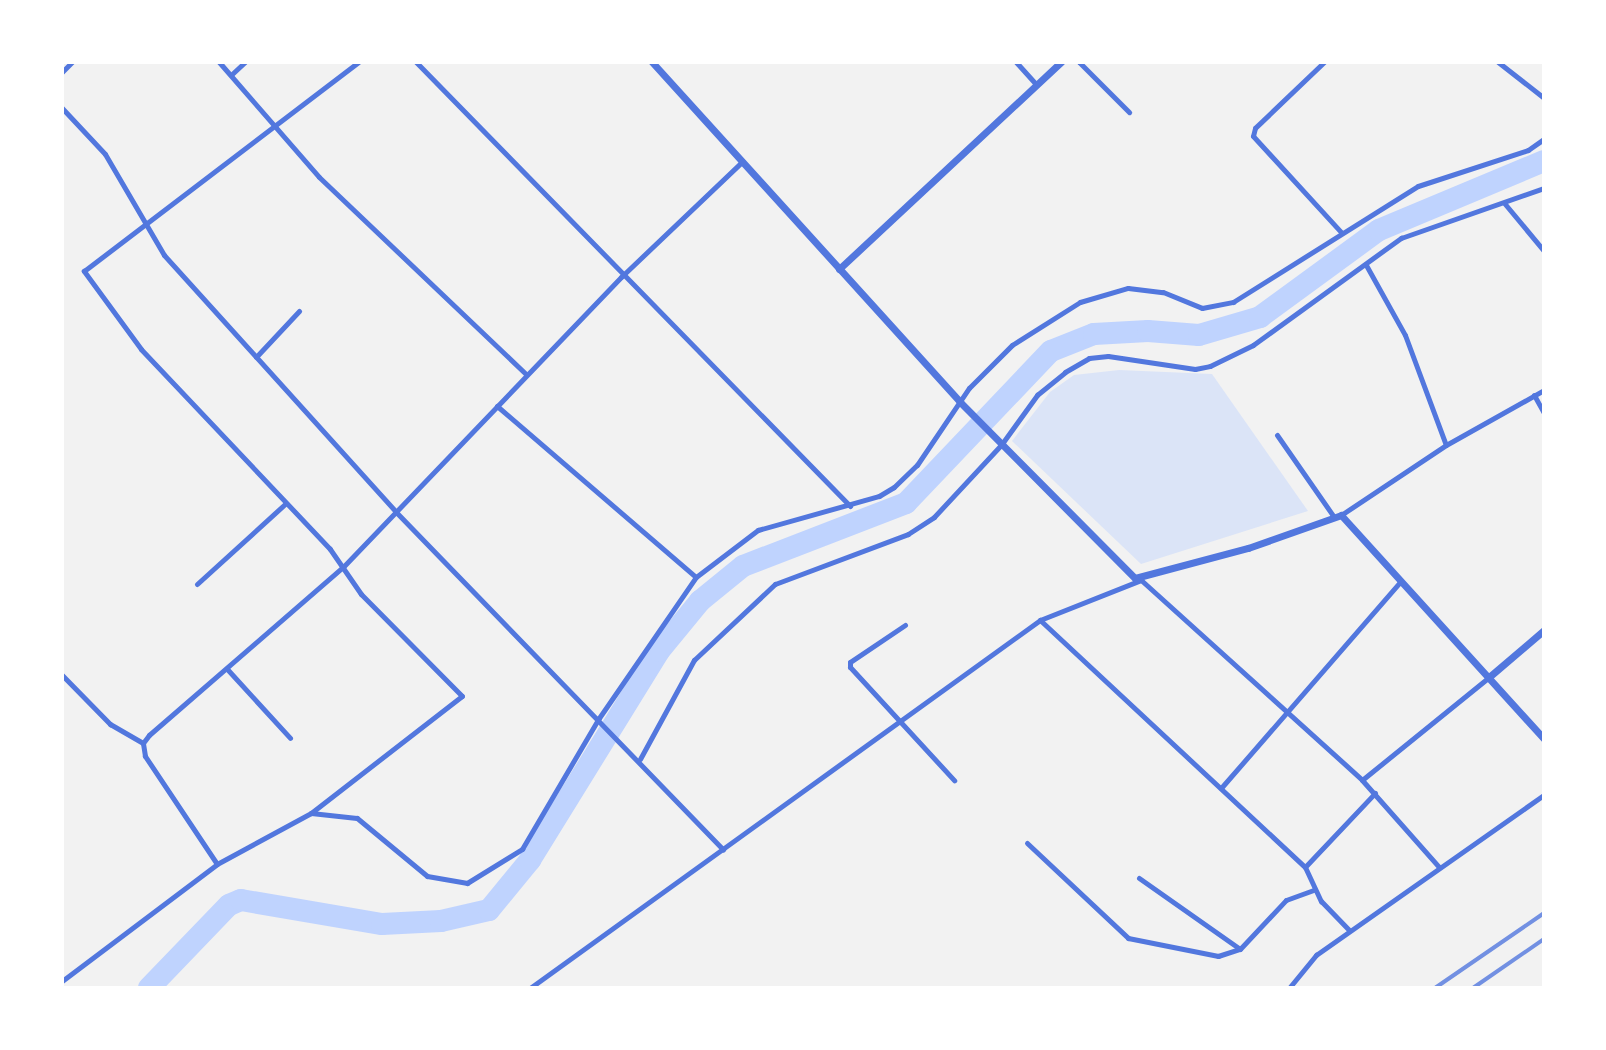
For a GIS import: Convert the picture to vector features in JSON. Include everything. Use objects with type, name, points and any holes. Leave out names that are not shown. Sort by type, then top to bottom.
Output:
[{"type":"street","points":[[62,72],[72,62]]},
{"type":"street","points":[[219,62],[272,124],[405,264],[526,374]]},
{"type":"street","points":[[232,74],[245,62]]},
{"type":"street","points":[[62,981],[217,864],[311,813],[462,696],[361,594],[343,567],[286,503],[141,349],[86,276],[88,264],[358,62]]},
{"type":"street","points":[[416,62],[621,277],[850,506]]},
{"type":"street","points":[[652,62],[1001,445],[1111,556],[1288,710],[1362,780],[1439,867]]},
{"type":"street","points":[[1016,62],[1037,85]]},
{"type":"street","points":[[839,269],[1061,62]]},
{"type":"street","points":[[1079,62],[1129,112]]},
{"type":"street","points":[[1324,62],[1255,128],[1253,136],[1341,233]]},
{"type":"street","points":[[1498,62],[1544,98]]},
{"type":"street","points":[[62,108],[105,154],[158,248],[396,512],[640,759],[723,849]]},
{"type":"street","points":[[311,813],[357,818],[427,876],[467,883],[522,849],[599,718],[696,577],[758,530],[879,496],[905,477],[961,402],[1012,345],[1080,302],[1128,288],[1163,292],[1202,308],[1233,302],[1418,186],[1528,150],[1544,139]]},
{"type":"street","points":[[143,743],[343,567],[621,277],[743,161]]},
{"type":"street","points":[[640,759],[694,660],[775,584],[908,534],[942,509],[1001,445],[1037,395],[1089,358],[1210,366],[1253,345],[1401,238],[1544,188]]},
{"type":"street","points":[[1505,204],[1544,251]]},
{"type":"street","points":[[1366,265],[1405,335],[1446,445]]},
{"type":"street","points":[[256,357],[299,311]]},
{"type":"street","points":[[530,988],[1040,620],[1141,580],[1337,516],[1446,445],[1544,390]]},
{"type":"street","points":[[1534,395],[1544,413]]},
{"type":"street","points":[[497,406],[696,577]]},
{"type":"street","points":[[1277,435],[1337,516],[1401,581],[1544,739]]},
{"type":"street","points":[[197,584],[286,503]]},
{"type":"street","points":[[1221,788],[1401,581]]},
{"type":"street","points":[[1040,620],[1305,867],[1314,890],[1349,930]]},
{"type":"street","points":[[905,625],[850,662],[852,671],[902,719],[954,780]]},
{"type":"street","points":[[1362,780],[1544,630]]},
{"type":"street","points":[[228,670],[290,738]]},
{"type":"street","points":[[62,675],[110,724],[143,743],[172,802],[217,864]]},
{"type":"street","points":[[1305,867],[1375,793]]},
{"type":"street","points":[[1289,988],[1303,966],[1349,930],[1544,795]]},
{"type":"street","points":[[1027,843],[1128,938],[1218,956],[1240,949],[1286,900],[1314,890]]},
{"type":"street","points":[[1139,878],[1240,949]]},
{"type":"shaded area","points":[[1119,370],[1212,374],[1308,511],[1141,564],[1012,441],[1050,392],[1074,375]]},
{"type":"waterway","points":[[149,988],[229,905],[241,900],[382,924],[441,921],[489,910],[530,860],[659,651],[700,601],[743,566],[906,503],[1051,351],[1094,334],[1148,331],[1199,335],[1260,317],[1379,230],[1544,161]]},
{"type":"railway","points":[[1435,988],[1544,913]]},
{"type":"railway","points":[[1473,988],[1544,939]]}]
